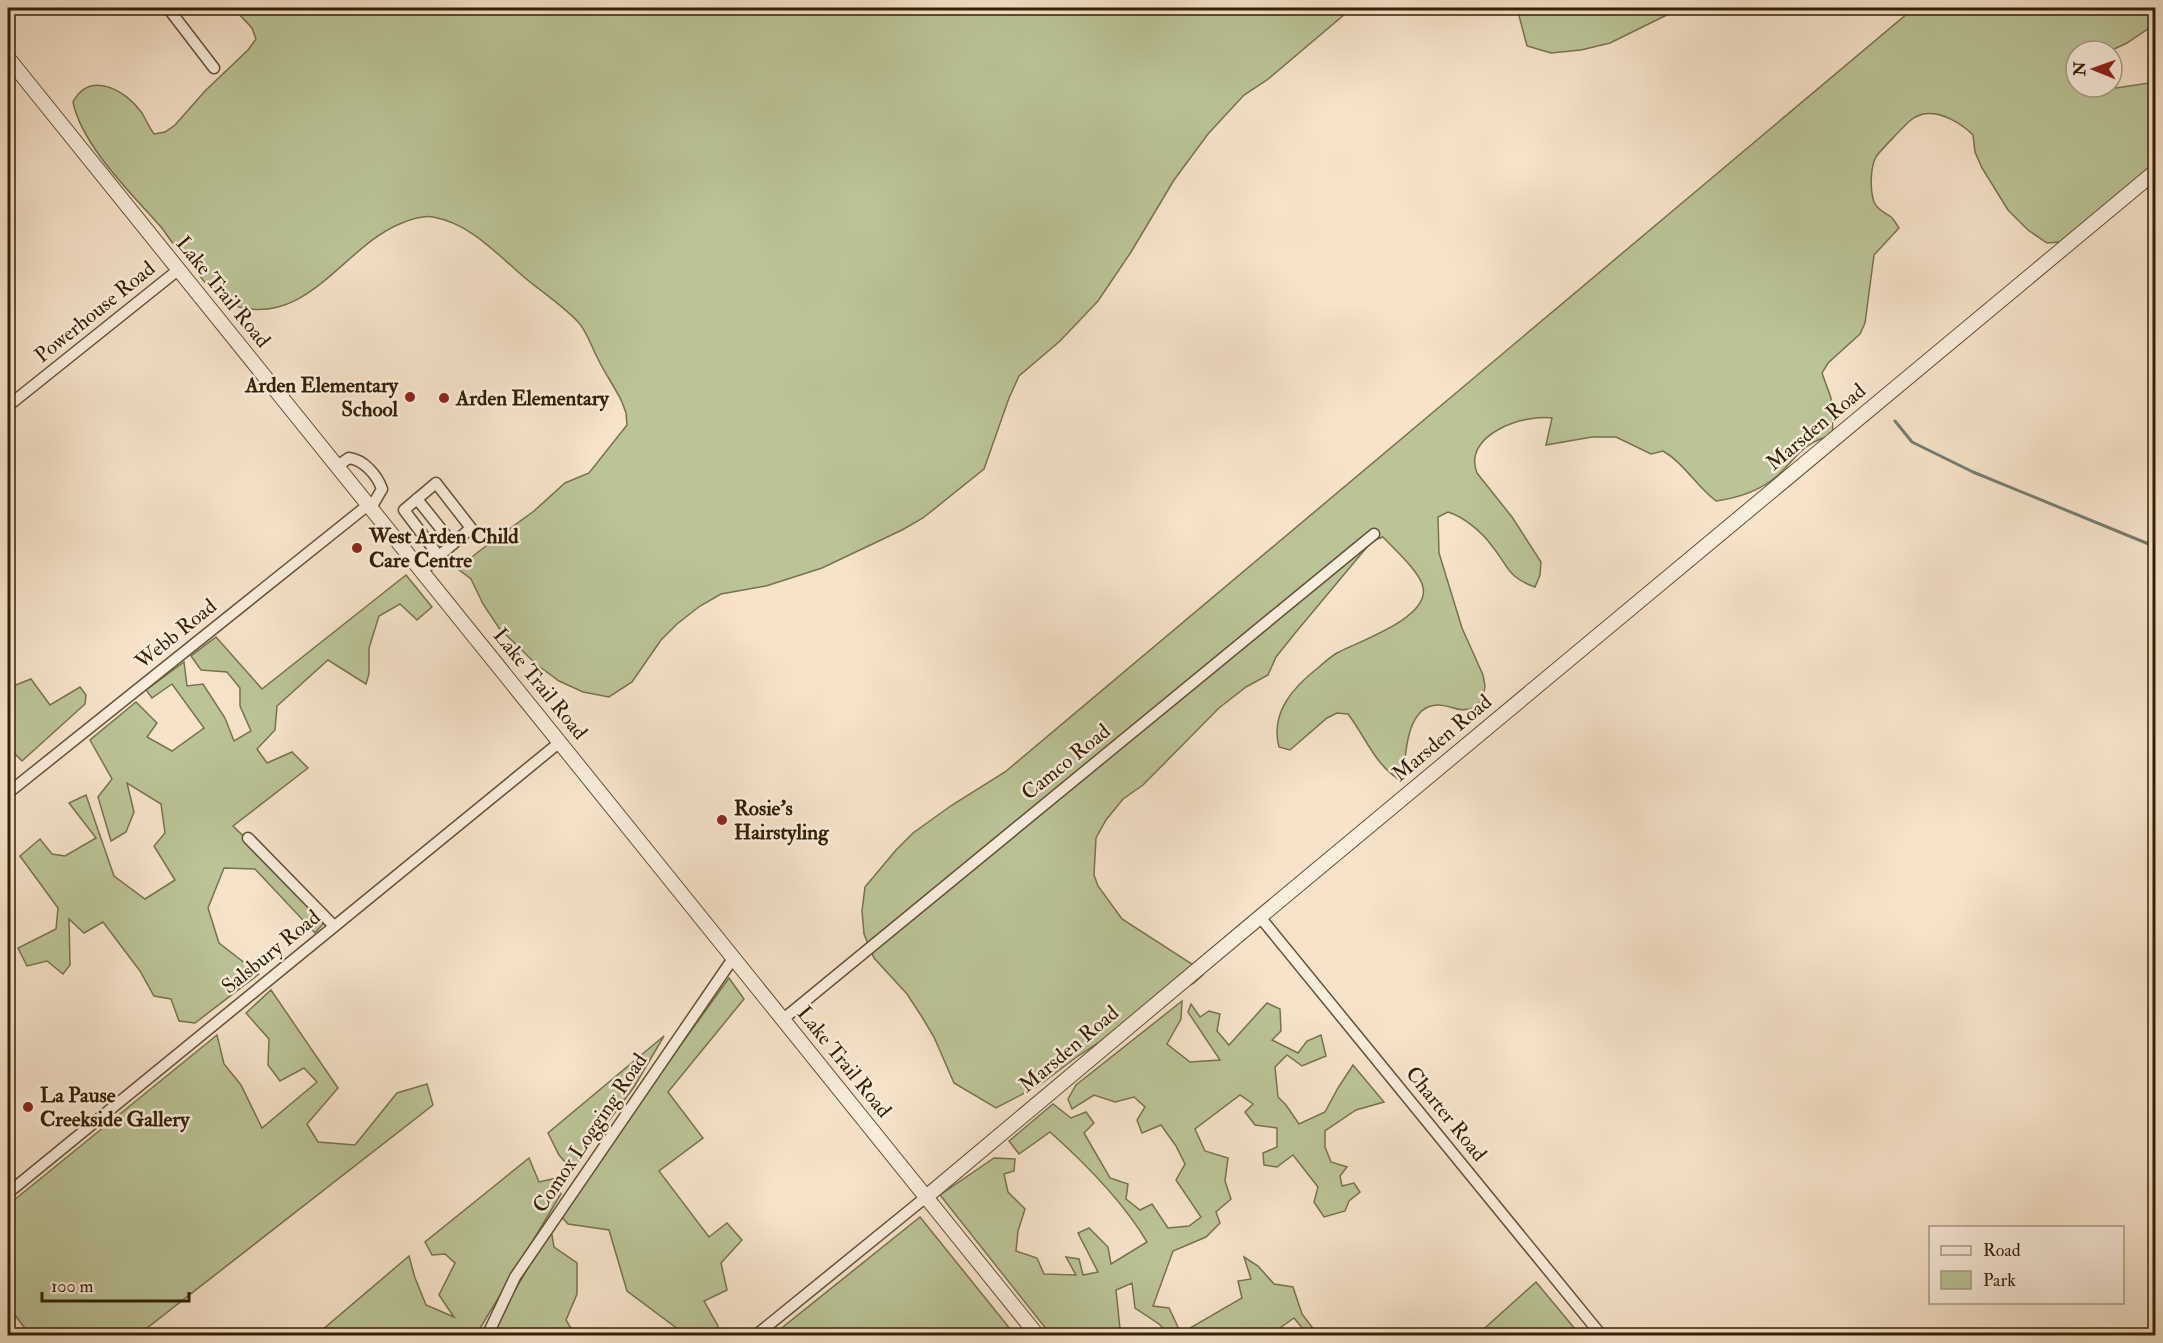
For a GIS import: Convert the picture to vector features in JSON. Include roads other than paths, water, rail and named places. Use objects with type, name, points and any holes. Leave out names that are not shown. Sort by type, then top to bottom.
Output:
[{"type":"street","points":[[168,8],[214,68]]},
{"type":"street","name":"Lake Trail Road","points":[[8,58],[1038,1335]]},
{"type":"street","name":"Marsden Road","points":[[755,1335],[926,1197],[2156,171]]},
{"type":"street","name":"Powerhouse Road","points":[[8,406],[178,270]]},
{"type":"street","points":[[337,466],[349,458],[357,459],[378,477],[382,489],[369,507]]},
{"type":"street","points":[[436,483],[471,528],[419,568],[435,551],[404,510],[436,483]]},
{"type":"street","points":[[417,499],[453,544]]},
{"type":"street","name":"Webb Road","points":[[8,793],[369,507]]},
{"type":"street","name":"Camco Road","points":[[782,1020],[1374,534]]},
{"type":"street","name":"Salsbury Road","points":[[8,1192],[560,742]]},
{"type":"street","points":[[248,838],[334,926]]},
{"type":"street","name":"Charter Road","points":[[1260,917],[1602,1335]]},
{"type":"street","name":"Comox Logging Road","points":[[487,1335],[515,1277],[734,957]]},
{"type":"waterway","points":[[1895,421],[1912,442],[1973,472],[2156,547]]},
{"type":"place","name":"Arden Elementary School","points":[[410,397]]},
{"type":"place","name":"Arden Elementary","points":[[444,398]]},
{"type":"place","name":"West Arden Child Care Centre","points":[[357,548]]},
{"type":"place","name":"Rosie's Hairstyling","points":[[722,820]]},
{"type":"place","name":"La Pause Creekside Gallery","points":[[28,1107]]}]
